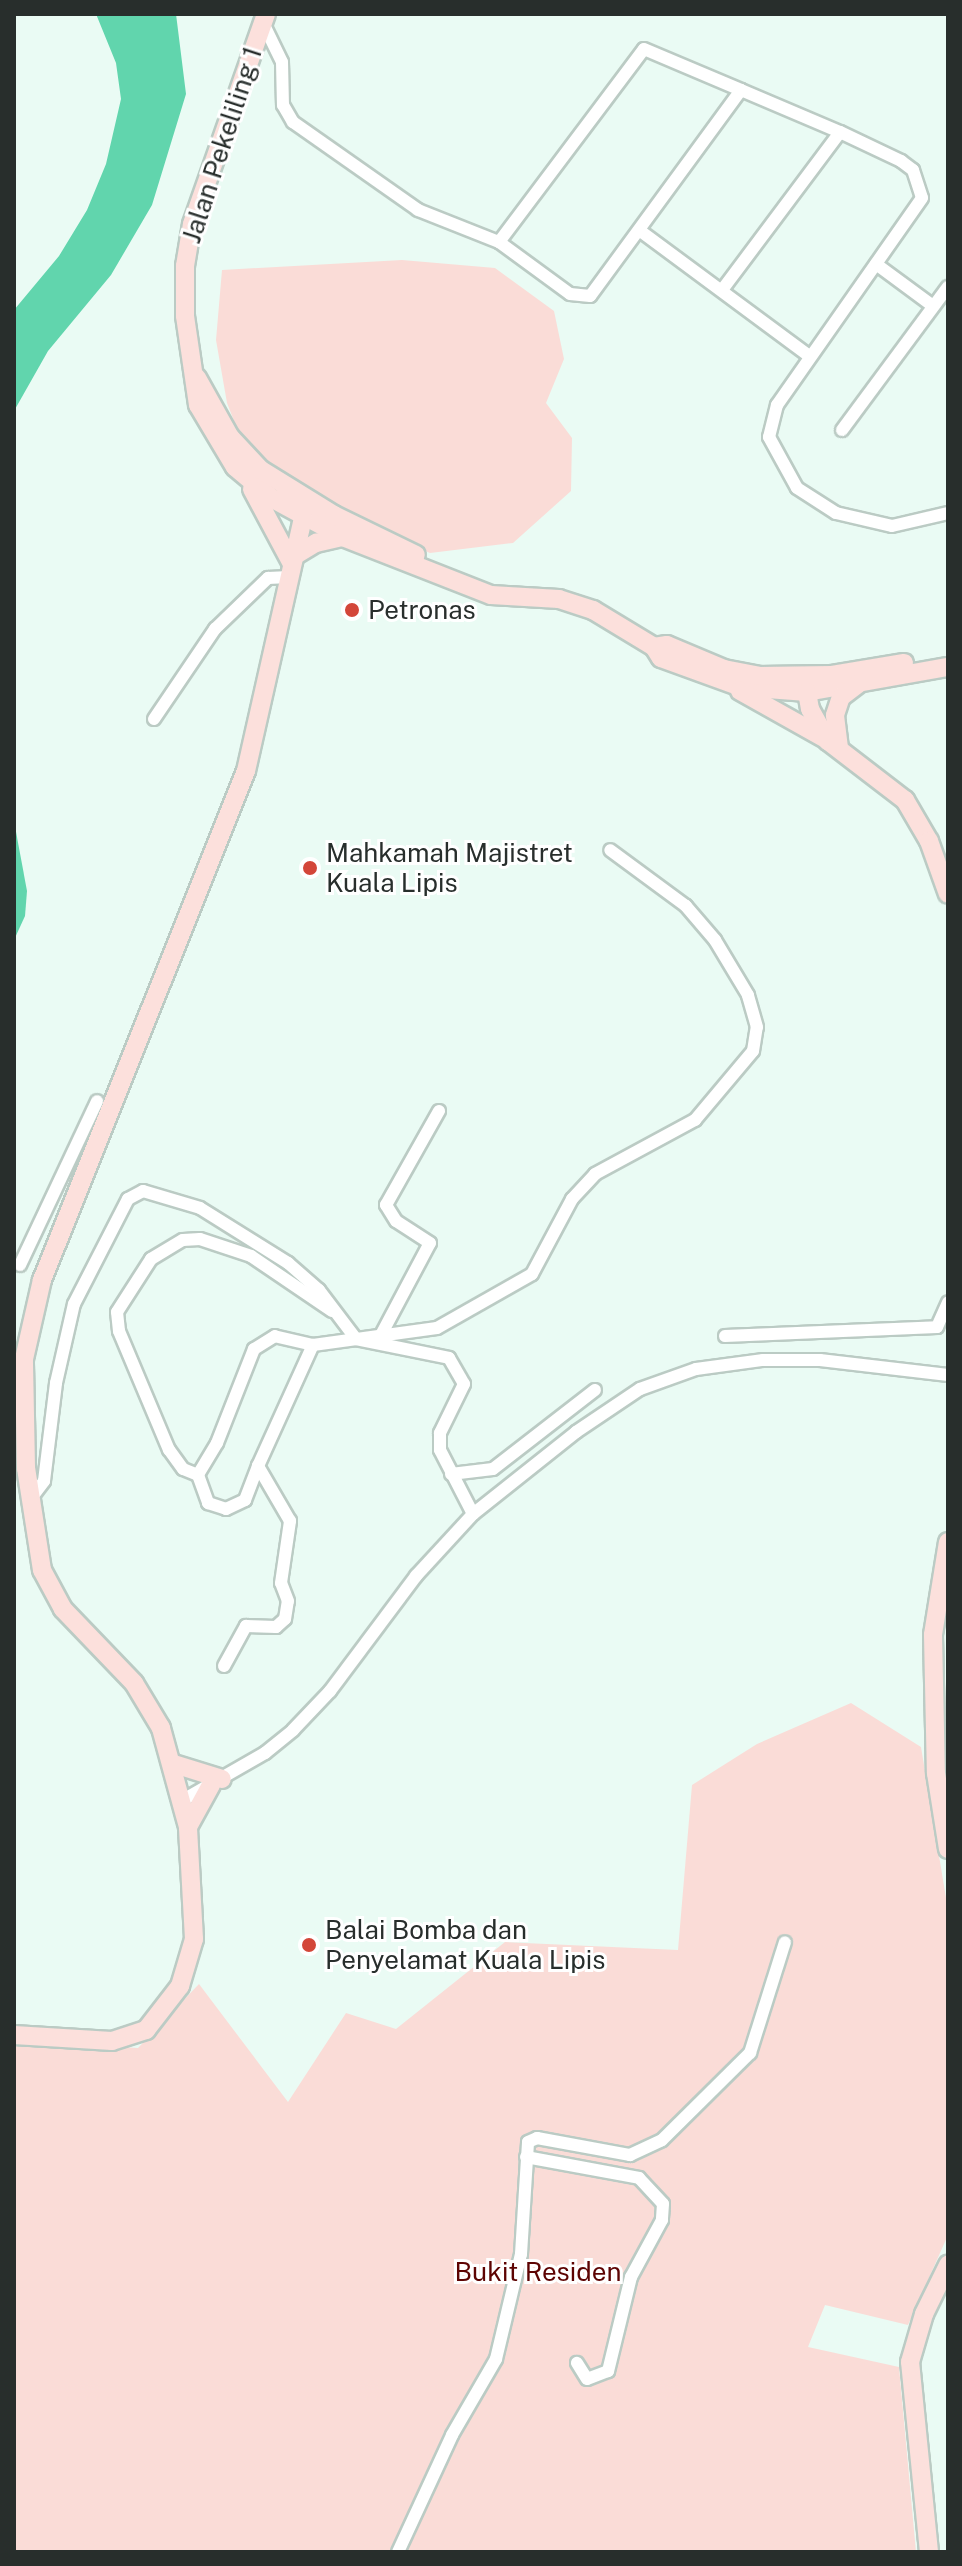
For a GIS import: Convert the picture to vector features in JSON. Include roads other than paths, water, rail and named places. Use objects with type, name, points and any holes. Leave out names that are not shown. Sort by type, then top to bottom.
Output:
[{"type":"main road","name":"Jalan Pekeliling 1","points":[[265,18],[187,246],[184,290],[198,405],[235,467],[267,511],[291,566]]},
{"type":"main road","points":[[193,373],[244,455],[285,487],[334,515],[496,586],[501,594]]},
{"type":"main road","points":[[235,467],[303,518],[429,573],[501,594],[559,599],[593,610],[654,647],[661,658],[724,682],[834,744],[905,800],[929,841],[948,894]]},
{"type":"main road","points":[[14,2035],[112,2041],[157,2021],[180,1986],[194,1939],[188,1827],[174,1764],[145,1698],[52,1594],[42,1570],[29,1501],[24,1359],[42,1280],[246,771],[303,518],[285,487]]},
{"type":"main road","points":[[303,518],[334,515]]},
{"type":"main road","points":[[291,566],[316,543],[343,537]]},
{"type":"main road","points":[[654,647],[667,645],[724,669],[787,677],[832,675],[948,655]]},
{"type":"main road","points":[[724,682],[807,692],[948,667]]},
{"type":"main road","points":[[807,692],[832,675]]},
{"type":"main road","points":[[787,677],[807,692],[810,709],[834,744]]},
{"type":"main road","points":[[834,744],[838,704],[858,684]]},
{"type":"main road","points":[[948,1542],[933,1635],[936,1773],[948,1849]]},
{"type":"main road","points":[[174,1764],[217,1782],[188,1827]]},
{"type":"main road","points":[[929,2552],[910,2362],[924,2314],[948,2265]]},
{"type":"street","points":[[265,18],[282,62],[283,105],[293,122],[418,210],[499,242],[570,294],[584,297],[593,292],[741,90]]},
{"type":"street","points":[[499,242],[644,49],[901,161],[922,188],[922,198],[809,356],[769,427],[776,455],[797,488],[816,503],[864,523],[919,523],[948,513]]},
{"type":"street","points":[[722,290],[840,132]]},
{"type":"street","points":[[639,230],[809,356]]},
{"type":"street","points":[[876,264],[933,306]]},
{"type":"street","points":[[842,430],[948,287]]},
{"type":"street","points":[[154,719],[215,629],[268,578],[291,566]]},
{"type":"street","points":[[313,1345],[245,1500],[226,1509],[208,1503],[198,1475],[258,1345],[275,1336],[313,1345],[437,1328],[532,1274],[572,1199],[595,1174],[695,1120],[753,1051],[757,1027],[748,995],[715,940],[686,906],[610,850]]},
{"type":"street","points":[[42,1280],[17,1263],[97,1101]]},
{"type":"street","points":[[381,1335],[402,1305],[430,1243],[396,1221],[386,1205],[439,1111]]},
{"type":"street","points":[[29,1501],[44,1481],[56,1383],[74,1304],[134,1194],[155,1192],[200,1208],[288,1263],[319,1290],[356,1339],[389,1349],[440,1354],[459,1370],[464,1384],[440,1433],[440,1450],[473,1514]]},
{"type":"street","points":[[198,1475],[183,1469],[169,1450],[119,1331],[119,1304],[135,1277],[161,1252],[183,1240],[219,1242],[251,1256],[337,1315]]},
{"type":"street","points":[[725,1336],[937,1327],[948,1302]]},
{"type":"street","points":[[183,1800],[265,1753],[315,1708],[416,1576],[473,1514],[612,1405],[683,1372],[726,1363],[820,1360],[948,1375]]},
{"type":"street","points":[[451,1474],[493,1469],[595,1390]]},
{"type":"street","points":[[224,1666],[240,1631],[251,1624],[280,1626],[288,1601],[281,1583],[290,1521],[258,1466]]},
{"type":"street","points":[[398,2552],[452,2435],[496,2359],[521,2254],[526,2157],[533,2138],[630,2155],[662,2140],[750,2053],[785,1942]]},
{"type":"street","points":[[526,2157],[639,2178],[663,2204],[662,2220],[631,2277],[608,2371],[587,2379],[577,2363]]},
{"type":"place","name":"Petronas","points":[[352,610]]},
{"type":"place","name":"Mahkamah Majistret Kuala Lipis","points":[[310,868]]},
{"type":"place","name":"Balai Bomba dan Penyelamat Kuala Lipis","points":[[309,1945]]},
{"type":"park label","name":"Bukit Residen","points":[[538,2272]]}]
